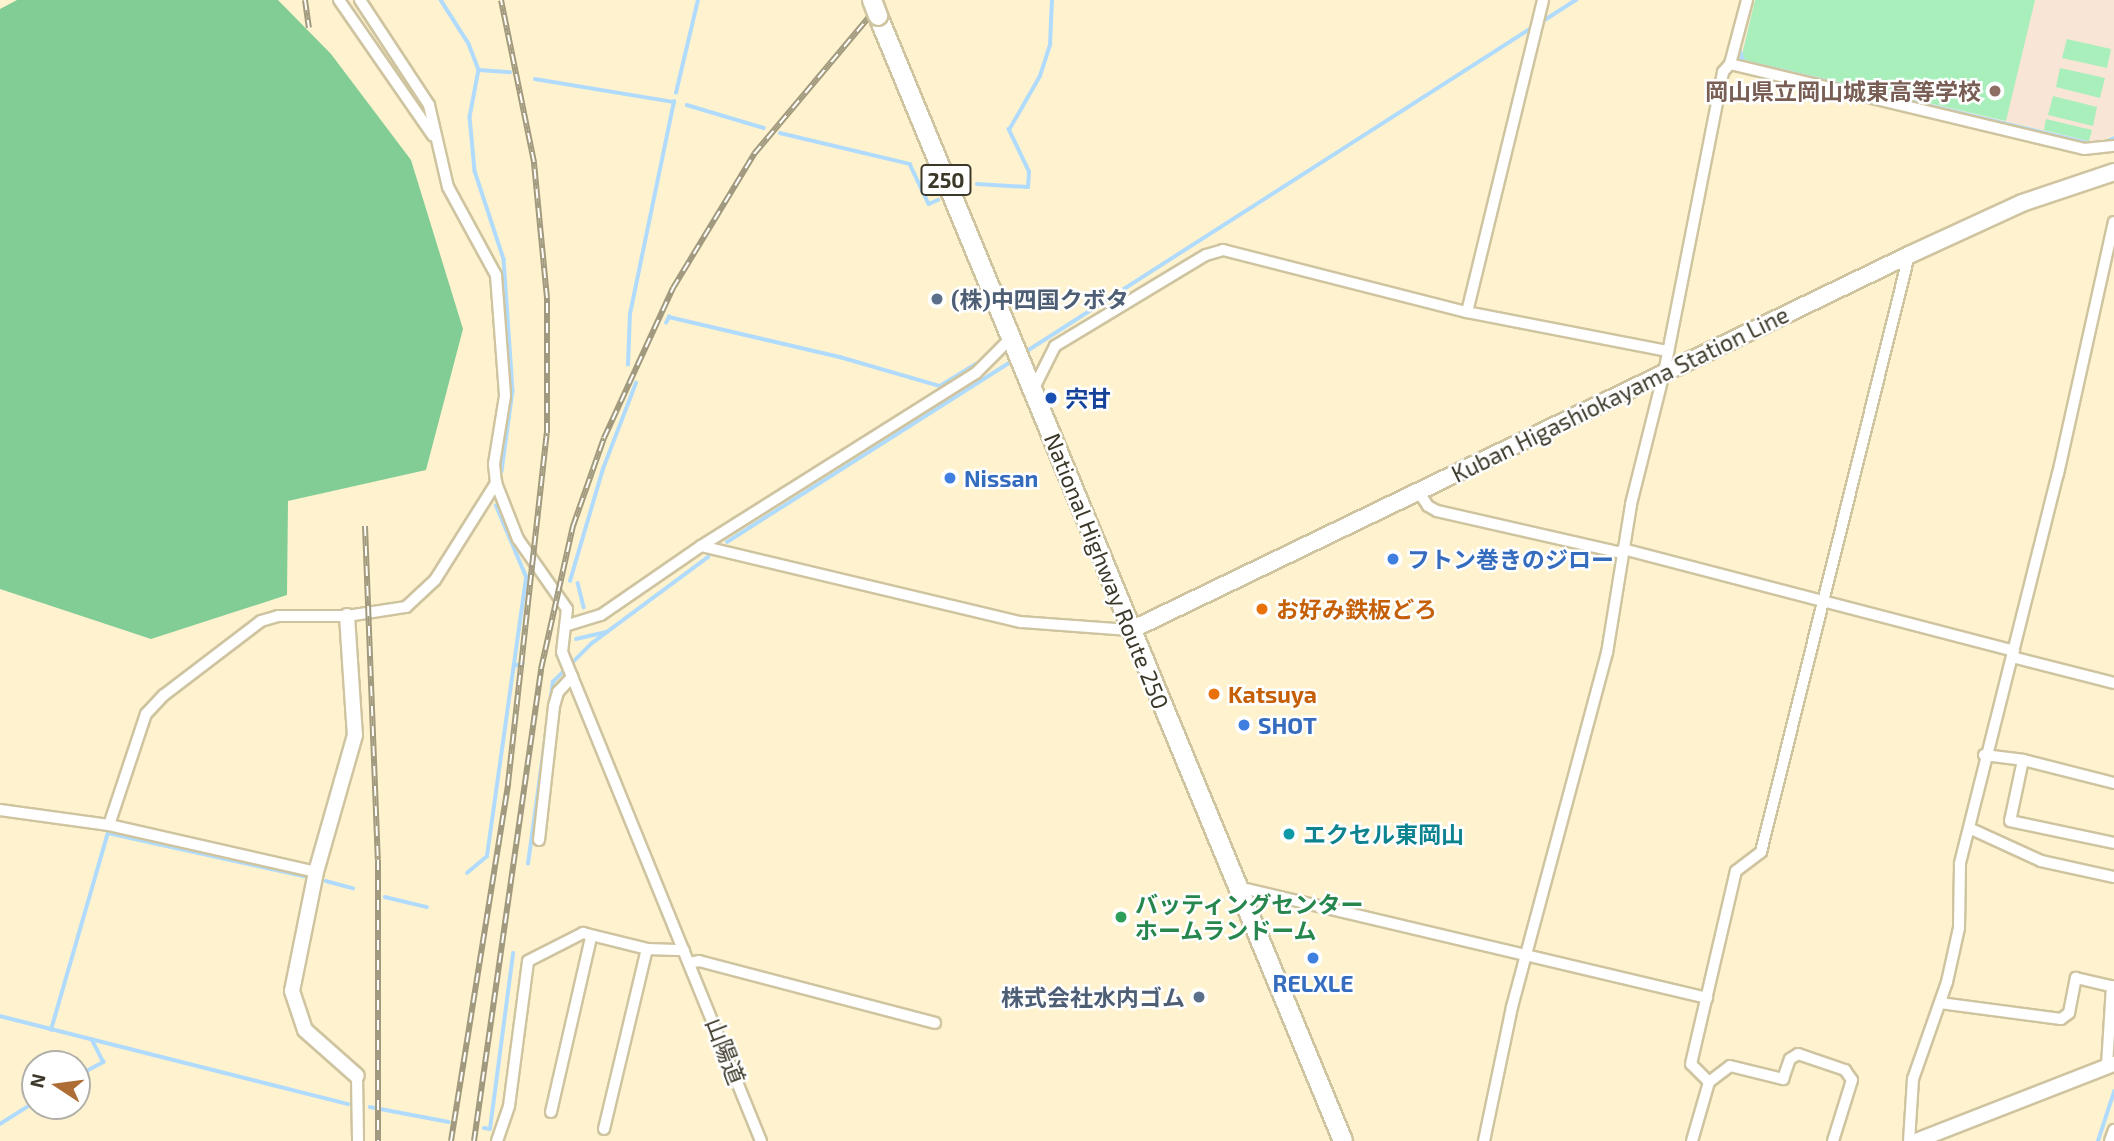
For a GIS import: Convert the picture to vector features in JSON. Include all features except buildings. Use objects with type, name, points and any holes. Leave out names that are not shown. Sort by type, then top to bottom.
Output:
[{"type":"highway","name":"National Highway Route 250","points":[[875,8],[1343,1141]]},
{"type":"main road","name":"Kuban Higashiokayama Station Line","points":[[1131,629],[1909,255],[2022,203],[2114,172]]},
{"type":"street","points":[[339,0],[438,143]]},
{"type":"street","points":[[360,0],[429,105],[448,187],[496,275],[505,396],[494,464],[496,483],[518,539],[567,609],[568,625],[601,615],[701,546],[976,373],[1012,341]]},
{"type":"street","points":[[1467,312],[1543,0]]},
{"type":"street","points":[[1484,1141],[1528,954],[1606,653],[1622,551],[1664,373],[1723,72],[1730,64],[1747,0]]},
{"type":"street","points":[[1730,64],[2084,149],[2114,146]]},
{"type":"street","points":[[1909,1141],[1913,1079],[1940,1003],[1959,928],[1960,863],[1984,755],[2013,654],[2114,222]]},
{"type":"street","points":[[1033,390],[1055,346],[1206,255],[1223,250],[1467,312],[1668,351]]},
{"type":"street","points":[[1709,1082],[1691,1064],[1736,871],[1761,852],[1909,255]]},
{"type":"street","points":[[109,825],[146,714],[164,695],[261,621],[305,614],[347,617],[406,607],[424,593],[496,483]]},
{"type":"street","points":[[1418,491],[1428,506],[1437,511],[1622,551],[2114,683]]},
{"type":"street","points":[[701,546],[1021,622],[1131,629]]},
{"type":"street","points":[[347,617],[355,735],[316,872],[293,977],[293,1000],[311,1037],[337,1054],[358,1076],[358,1141]]},
{"type":"street","name":"山陽道","points":[[568,625],[562,652],[761,1141]]},
{"type":"street","points":[[539,840],[554,706],[558,692],[571,676]]},
{"type":"street","points":[[1984,755],[2023,760],[2114,783]]},
{"type":"street","points":[[2023,760],[2010,821],[2114,842]]},
{"type":"street","points":[[0,810],[109,825],[316,872]]},
{"type":"street","points":[[1969,828],[2042,861],[2114,877]]},
{"type":"street","points":[[1238,887],[1707,998]]},
{"type":"street","points":[[497,1141],[509,1106],[528,961],[583,933],[591,938],[647,949],[684,950]]},
{"type":"street","points":[[551,1112],[591,938]]},
{"type":"street","points":[[604,1129],[647,949]]},
{"type":"street","points":[[689,962],[699,961],[935,1023]]},
{"type":"street","points":[[1916,1141],[2111,1065],[2113,986],[2076,978],[2069,1013],[2061,1019],[1940,1003]]},
{"type":"street","points":[[1692,1141],[1709,1082],[1730,1066],[1783,1079],[1790,1059],[1798,1054],[1845,1070],[1852,1080],[1833,1141]]},
{"type":"street","points":[[2110,1141],[2114,1130]]},
{"type":"shaded area","name":"岡山県立岡山城東高等学校","points":[[1755,0],[2114,0],[2114,135],[2095,142],[1745,60],[1741,55]]},
{"type":"green space","points":[[17,0],[278,0],[331,54],[411,160],[463,329],[426,470],[288,501],[287,595],[151,639],[0,589],[0,9]]},
{"type":"green space","name":"岡山県立岡山城東高等学校","points":[[1755,0],[2035,0],[2006,121],[1745,60],[1742,55]]},
{"type":"green space","points":[[2067,39],[2111,49],[2107,68],[2062,58]]},
{"type":"green space","points":[[2060,68],[2105,78],[2100,98],[2056,87]]},
{"type":"green space","points":[[2053,96],[2097,107],[2093,126],[2048,115]]},
{"type":"green space","points":[[2046,119],[2092,130],[2089,141],[2044,130]]},
{"type":"water","points":[[1751,0],[1754,0],[1741,48],[1745,60],[2097,143],[2114,136],[2114,141],[2099,147],[1738,62]]},
{"type":"waterway","points":[[441,0],[469,44],[479,70],[470,117],[475,171],[504,259],[513,391],[502,471]]},
{"type":"waterway","points":[[676,93],[698,0]]},
{"type":"waterway","points":[[977,184],[1028,187],[1029,172],[1009,130],[1040,76],[1050,45],[1052,0]]},
{"type":"waterway","points":[[1540,23],[1576,0]]},
{"type":"waterway","points":[[1024,353],[1533,27]]},
{"type":"waterway","points":[[479,70],[510,72]]},
{"type":"waterway","points":[[535,79],[674,102]]},
{"type":"waterway","points":[[628,365],[630,314],[674,101]]},
{"type":"waterway","points":[[687,105],[764,128]]},
{"type":"waterway","points":[[780,133],[910,164],[929,204],[938,200]]},
{"type":"waterway","points":[[666,323],[669,317],[840,357],[940,386],[976,364]]},
{"type":"waterway","points":[[727,542],[1015,359]]},
{"type":"waterway","points":[[570,581],[603,469],[636,383]]},
{"type":"waterway","points":[[467,873],[487,856],[526,577],[496,506]]},
{"type":"waterway","points":[[528,864],[553,682],[591,644],[708,557]]},
{"type":"waterway","points":[[578,583],[584,607]]},
{"type":"waterway","points":[[576,639],[607,632]]},
{"type":"waterway","points":[[514,666],[523,663]]},
{"type":"waterway","points":[[51,1030],[108,833],[304,876]]},
{"type":"waterway","points":[[326,881],[353,888]]},
{"type":"waterway","points":[[385,897],[427,907]]},
{"type":"waterway","points":[[484,1128],[490,1129],[513,954]]},
{"type":"waterway","points":[[0,1016],[348,1104]]},
{"type":"waterway","points":[[91,1068],[103,1062],[92,1040]]},
{"type":"waterway","points":[[2098,1141],[2114,1092]]},
{"type":"waterway","points":[[370,1107],[449,1122]]},
{"type":"waterway","points":[[0,1124],[21,1111]]},
{"type":"railway","points":[[305,0],[309,28]]},
{"type":"railway","points":[[451,1141],[508,784],[547,433],[547,298],[534,162],[501,0]]},
{"type":"railway","points":[[474,1141],[541,669],[573,526],[604,438],[673,288],[754,154],[883,0]]},
{"type":"railway","points":[[365,526],[378,860],[378,1141]]},
{"type":"place","name":"岡山県立岡山城東高等学校","points":[[1995,91]]},
{"type":"place","name":"(株)中四国クボタ","points":[[937,299]]},
{"type":"place","name":"宍甘","points":[[1051,398]]},
{"type":"place","name":"Nissan","points":[[950,478]]},
{"type":"place","name":"フトン巻きのジロー","points":[[1393,559]]},
{"type":"place","name":"お好み鉄板どろ","points":[[1262,609]]},
{"type":"place","name":"Katsuya","points":[[1214,694]]},
{"type":"place","name":"SHOT","points":[[1244,725]]},
{"type":"place","name":"エクセル東岡山","points":[[1289,834]]},
{"type":"place","name":"バッティングセンター ホームランドーム","points":[[1121,917]]},
{"type":"place","name":"RELXLE","points":[[1313,958]]},
{"type":"place","name":"株式会社水内ゴム","points":[[1199,997]]}]
